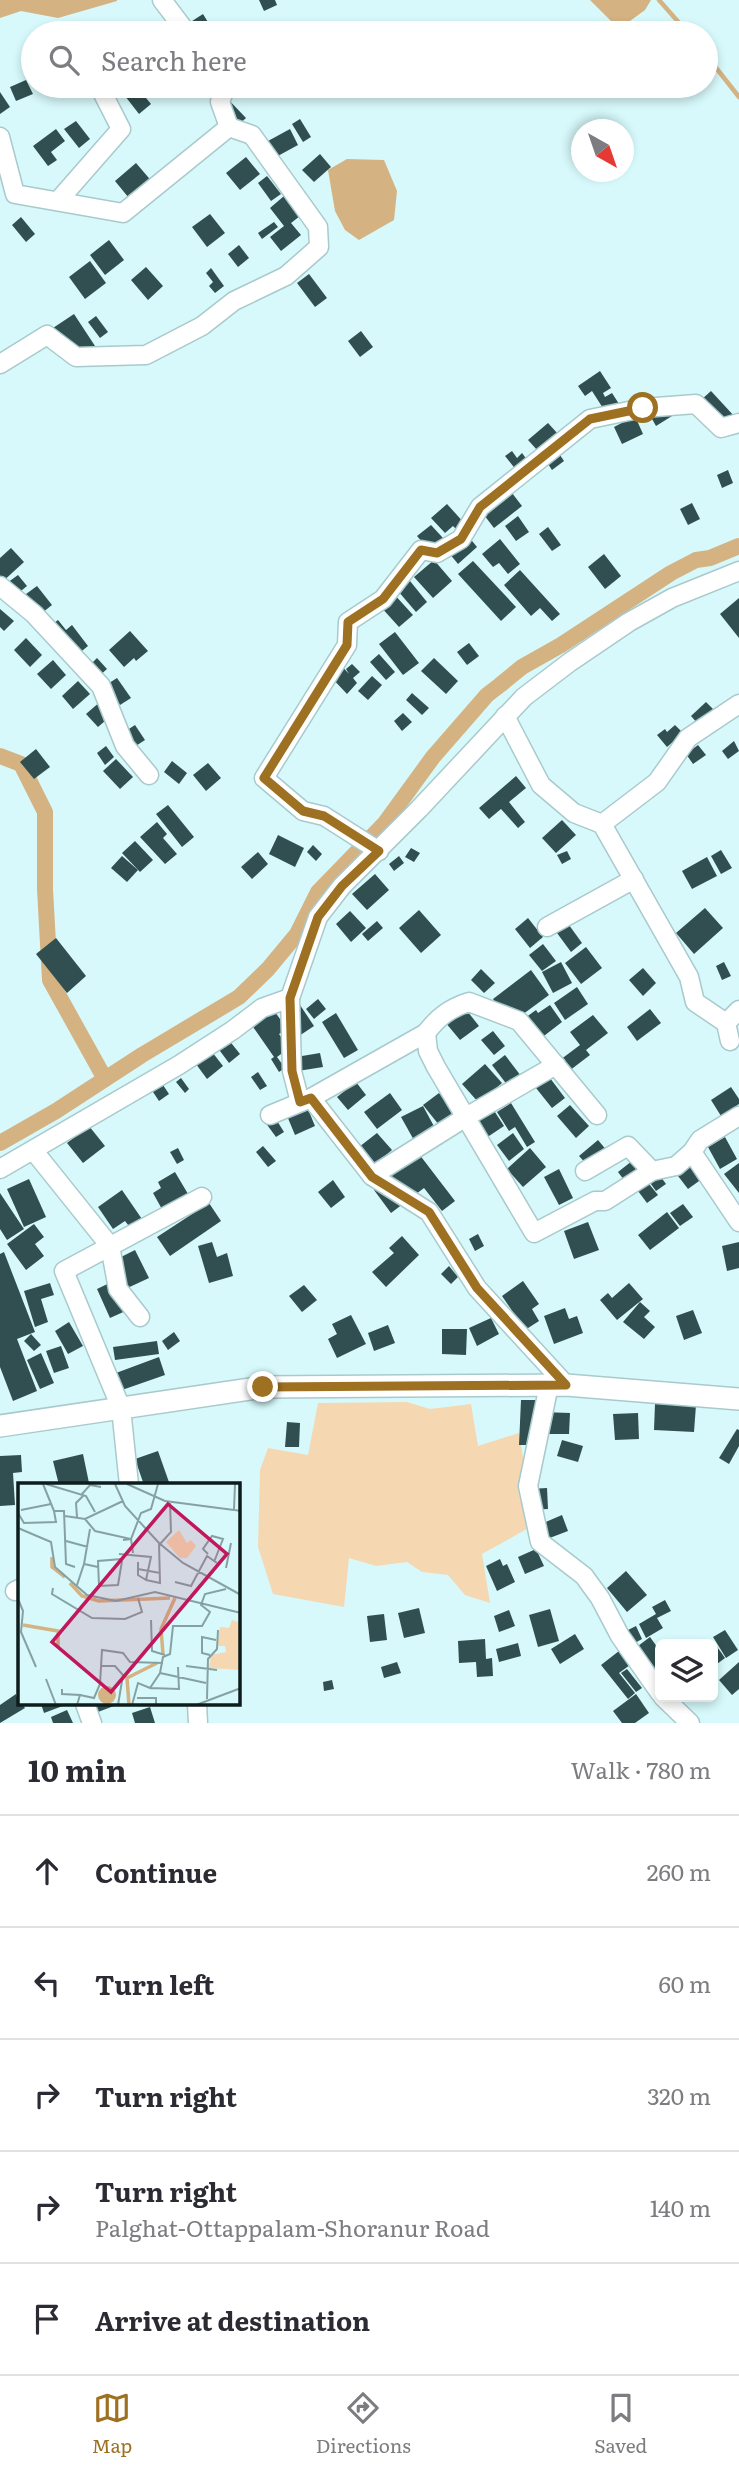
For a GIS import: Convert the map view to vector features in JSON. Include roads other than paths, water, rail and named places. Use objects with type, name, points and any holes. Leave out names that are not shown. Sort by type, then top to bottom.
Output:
[{"type":"main road","points":[[0,1426],[263,1387],[557,1385],[739,1399]]},
{"type":"street","points":[[162,0],[178,21]]},
{"type":"street","points":[[58,201],[121,129],[105,98]]},
{"type":"street","points":[[222,98],[220,102],[229,127]]},
{"type":"street","points":[[0,137],[15,194],[123,212],[229,127]]},
{"type":"street","points":[[0,364],[47,335],[76,357],[146,355],[202,326],[234,301],[286,276],[319,247],[318,227],[252,135],[229,127]]},
{"type":"street","points":[[373,847],[324,816],[303,811],[264,778],[347,645],[348,622],[383,599],[421,550],[437,553],[461,539],[480,507],[590,419],[643,408],[696,404],[722,428],[739,423]]},
{"type":"street","points":[[655,1685],[620,1636],[600,1598],[584,1576],[540,1542],[528,1486],[557,1385],[477,1288],[429,1212],[372,1177],[306,1100],[292,1071],[290,998],[318,917],[342,886],[373,847],[524,697],[629,622],[672,598],[739,571]]},
{"type":"street","points":[[0,586],[34,614],[101,686],[125,746],[149,775]]},
{"type":"street","points":[[602,824],[657,782],[688,738],[739,704]]},
{"type":"street","points":[[505,716],[541,785],[574,813],[602,824],[688,977],[695,1002],[735,1034]]},
{"type":"street","points":[[547,927],[634,879]]},
{"type":"street","points":[[0,1169],[179,1065],[262,1008],[290,998]]},
{"type":"street","points":[[270,1115],[306,1100],[426,1032],[448,1010],[469,1002],[519,1021],[597,1115]]},
{"type":"street","points":[[426,1032],[428,1051],[534,1233],[595,1201],[605,1201],[652,1171],[676,1166],[692,1152],[700,1140],[739,1116]]},
{"type":"street","points":[[372,1177],[466,1117],[556,1065]]},
{"type":"street","points":[[585,1171],[628,1146],[652,1171]]},
{"type":"street","points":[[33,1150],[110,1247],[118,1289],[140,1317]]},
{"type":"street","points":[[692,1152],[739,1222]]},
{"type":"street","points":[[129,1483],[121,1408],[64,1271],[202,1196]]},
{"type":"street","points":[[669,1702],[690,1723]]},
{"type":"street","points":[[86,1706],[92,1723]]},
{"type":"waterway","points":[[659,0],[677,21]]},
{"type":"waterway","points":[[718,70],[739,97]]},
{"type":"waterway","points":[[0,1143],[239,997],[268,969],[297,934],[318,892],[385,823],[433,757],[487,695],[522,667],[561,645],[671,573],[696,560],[710,558],[739,546]]},
{"type":"waterway","points":[[0,756],[21,764],[45,812],[45,889],[50,980],[105,1079]]}]
